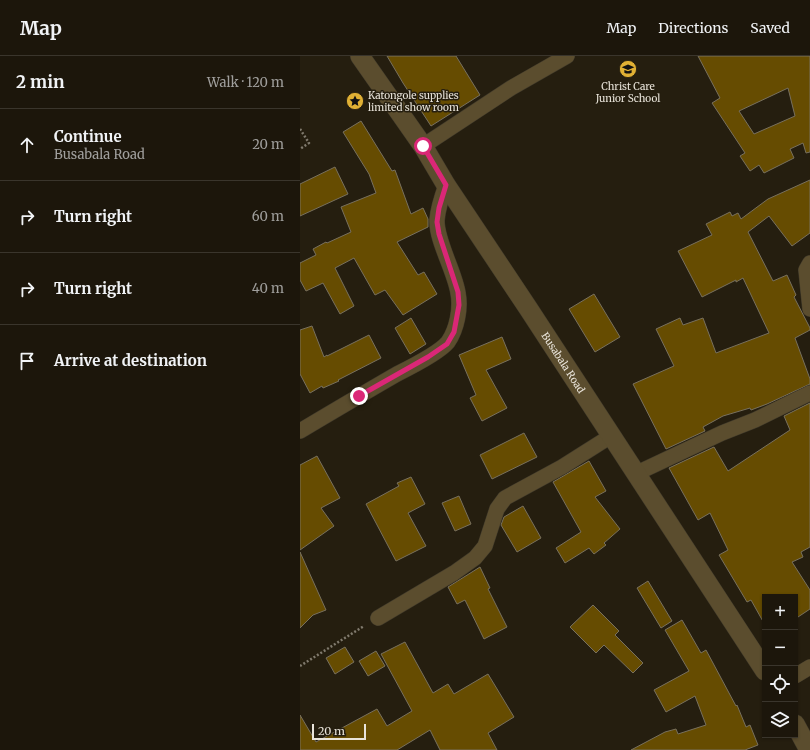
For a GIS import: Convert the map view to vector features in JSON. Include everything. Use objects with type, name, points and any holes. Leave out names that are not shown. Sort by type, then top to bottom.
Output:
[{"type":"street","name":"Busabala Road","points":[[360,56],[423,146],[446,185],[762,666]]},
{"type":"street","points":[[423,146],[510,88],[567,56]]},
{"type":"street","points":[[300,432],[359,396],[428,357],[447,344],[454,332],[459,305],[458,292],[439,234],[437,222],[439,208],[446,185]]},
{"type":"street","points":[[810,263],[806,270],[810,309]]},
{"type":"street","points":[[635,474],[755,420],[810,393]]},
{"type":"street","points":[[378,618],[454,573],[475,558],[485,546],[497,509],[505,498],[562,467],[611,436]]},
{"type":"street","points":[[798,674],[810,668]]},
{"type":"street","points":[[798,730],[809,750]]},
{"type":"path","points":[[300,129],[309,144],[300,149]]},
{"type":"path","points":[[300,666],[378,618]]},
{"type":"building","points":[[387,56],[456,56],[480,95],[431,126]]},
{"type":"building","points":[[698,56],[810,56],[810,152],[806,153],[803,143],[790,149],[794,158],[764,173],[759,165],[750,171],[740,156],[745,153],[712,103],[720,98]],"holes":[[[788,88],[795,116],[754,134],[739,111]]]},
{"type":"building","points":[[361,121],[392,171],[395,170],[411,214],[423,208],[428,219],[428,227],[397,242],[418,275],[424,272],[437,294],[403,315],[385,290],[375,295],[354,258],[335,268],[354,306],[340,314],[323,283],[306,291],[300,280],[300,263],[316,255],[313,249],[351,232],[341,207],[376,193],[369,174],[343,132]]},
{"type":"building","points":[[335,167],[348,194],[300,216],[300,184]]},
{"type":"building","points":[[810,180],[810,233],[792,246],[769,216],[748,232],[773,281],[787,275],[796,295],[794,297],[810,328],[810,330],[795,338],[810,379],[810,384],[751,410],[750,408],[723,416],[703,427],[705,431],[666,449],[633,384],[674,366],[656,329],[680,318],[683,325],[703,318],[716,353],[769,333],[743,278],[702,297],[678,251],[712,235],[706,224],[730,212],[732,216],[738,213],[741,219],[768,199]]},
{"type":"building","points":[[594,294],[620,337],[595,352],[569,309]]},
{"type":"building","points":[[411,318],[426,344],[410,354],[395,328]]},
{"type":"building","points":[[312,326],[324,357],[369,335],[381,358],[338,380],[339,381],[323,388],[322,386],[310,393],[300,374],[300,330]]},
{"type":"building","points":[[502,337],[511,359],[486,370],[507,408],[482,421],[470,398],[476,395],[459,355]]},
{"type":"building","points":[[810,403],[810,547],[801,552],[803,557],[792,562],[810,590],[810,609],[798,617],[798,594],[762,594],[762,620],[751,600],[747,602],[719,555],[728,550],[710,513],[698,520],[669,468],[714,447],[728,471],[790,430],[784,416]]},
{"type":"building","points":[[524,433],[537,457],[492,479],[480,455]]},
{"type":"building","points":[[317,456],[340,498],[321,508],[334,526],[300,550],[300,465]]},
{"type":"building","points":[[589,461],[606,491],[595,497],[620,529],[604,543],[606,545],[594,554],[589,548],[565,563],[556,548],[581,532],[553,482]]},
{"type":"building","points":[[411,477],[425,504],[408,513],[426,546],[396,561],[366,504],[399,486],[397,483]]},
{"type":"building","points":[[459,496],[471,524],[455,531],[442,503]]},
{"type":"building","points":[[523,506],[541,538],[517,552],[501,525],[504,517]]},
{"type":"building","points":[[300,552],[326,610],[313,615],[300,628]]},
{"type":"building","points":[[480,567],[490,588],[488,589],[507,627],[484,639],[465,600],[457,604],[448,587]]},
{"type":"building","points":[[648,581],[672,621],[661,628],[637,588]]},
{"type":"building","points":[[593,605],[619,631],[615,635],[643,663],[633,673],[604,645],[596,653],[570,627]]},
{"type":"building","points":[[682,620],[701,653],[706,650],[736,706],[737,705],[746,727],[750,725],[758,745],[745,750],[631,750],[665,732],[676,729],[678,734],[706,725],[695,696],[666,712],[654,690],[689,671],[665,630]]},
{"type":"building","points":[[405,642],[433,693],[448,684],[454,694],[488,674],[514,717],[488,733],[497,750],[440,750],[430,730],[397,750],[300,750],[300,715],[316,742],[377,709],[387,726],[412,711],[381,654]]},
{"type":"building","points":[[345,647],[354,662],[335,674],[326,658]]},
{"type":"building","points":[[376,651],[385,666],[368,676],[359,661]]},
{"type":"place","name":"Christ Care Junior School","points":[[628,69]]},
{"type":"place","name":"Katongole supplies limited show room","points":[[355,101]]},
{"type":"route","points":[[359,396],[428,357],[447,344],[454,332],[459,305],[458,292],[439,234],[437,222],[439,208],[446,185],[423,146]]}]
